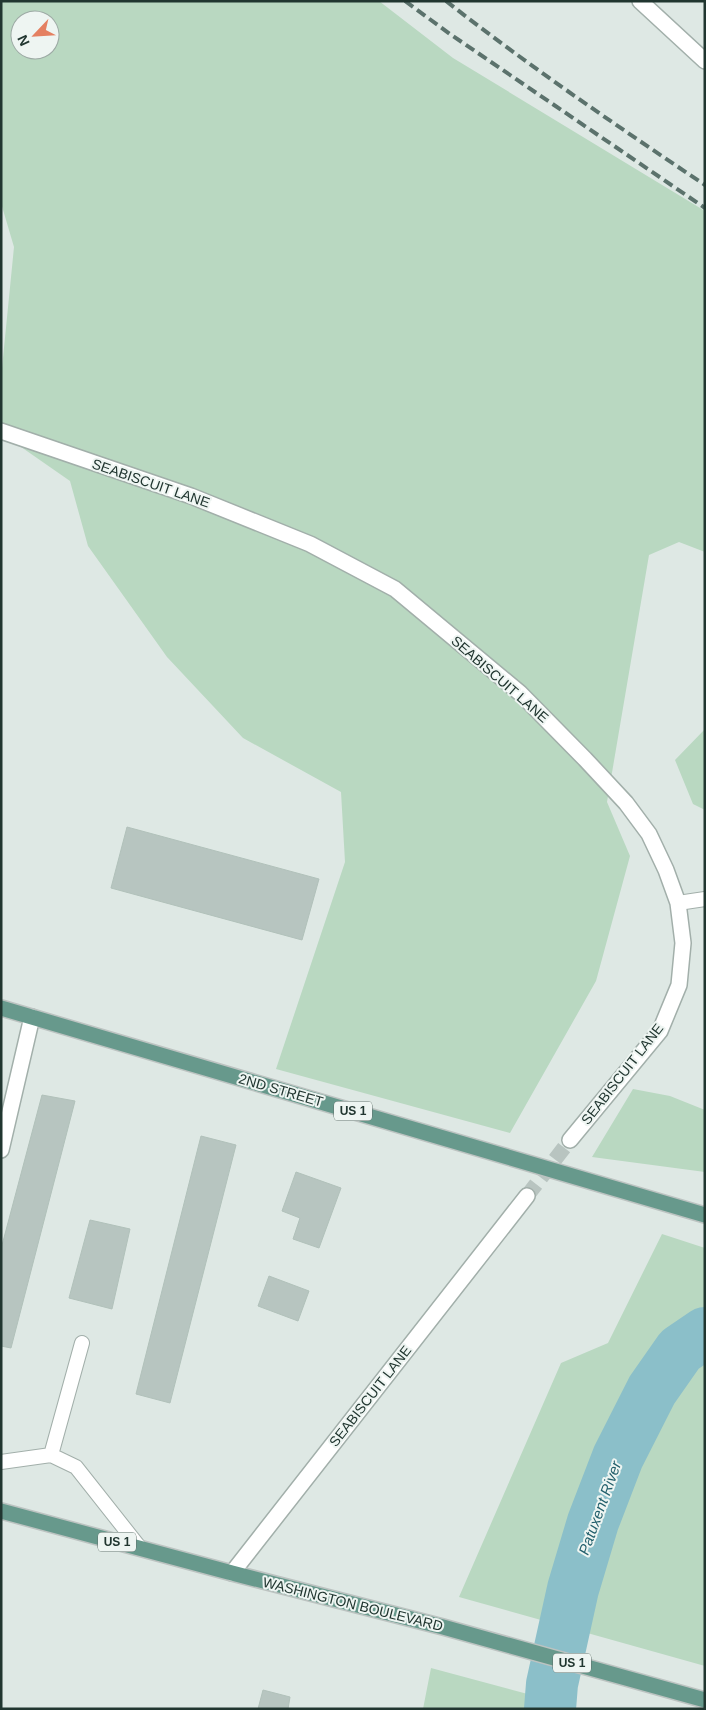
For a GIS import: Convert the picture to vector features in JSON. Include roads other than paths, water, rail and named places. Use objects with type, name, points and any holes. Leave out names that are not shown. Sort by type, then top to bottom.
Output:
[{"type":"main road","name":"2ND STREET","points":[[1,1008],[705,1215]]},
{"type":"main road","name":"WASHINGTON BOULEVARD","points":[[1,1511],[442,1627],[703,1699]]},
{"type":"street","points":[[640,1],[705,61]]},
{"type":"street","name":"SEABISCUIT LANE","points":[[1,431],[200,499],[310,544],[395,589],[520,693],[586,758],[626,803],[649,834],[666,870],[678,903],[683,943],[679,985],[660,1031],[570,1140]]},
{"type":"street","points":[[1,1150],[32,1017]]},
{"type":"street","name":"SEABISCUIT LANE","points":[[232,1573],[527,1196]]},
{"type":"lane","points":[[678,903],[705,898]]},
{"type":"lane","points":[[51,1455],[82,1343]]},
{"type":"lane","points":[[1,1462],[51,1455],[76,1467],[140,1548]]},
{"type":"waterway","name":"Patuxent River","points":[[550,1709],[552,1684],[573,1589],[593,1522],[618,1457],[652,1390],[680,1350],[705,1333]]},
{"type":"tunnel","points":[[527,1196],[570,1140]]},
{"type":"railway","points":[[405,1],[450,34],[705,208]]},
{"type":"railway","points":[[446,1],[509,49],[705,185]]}]
